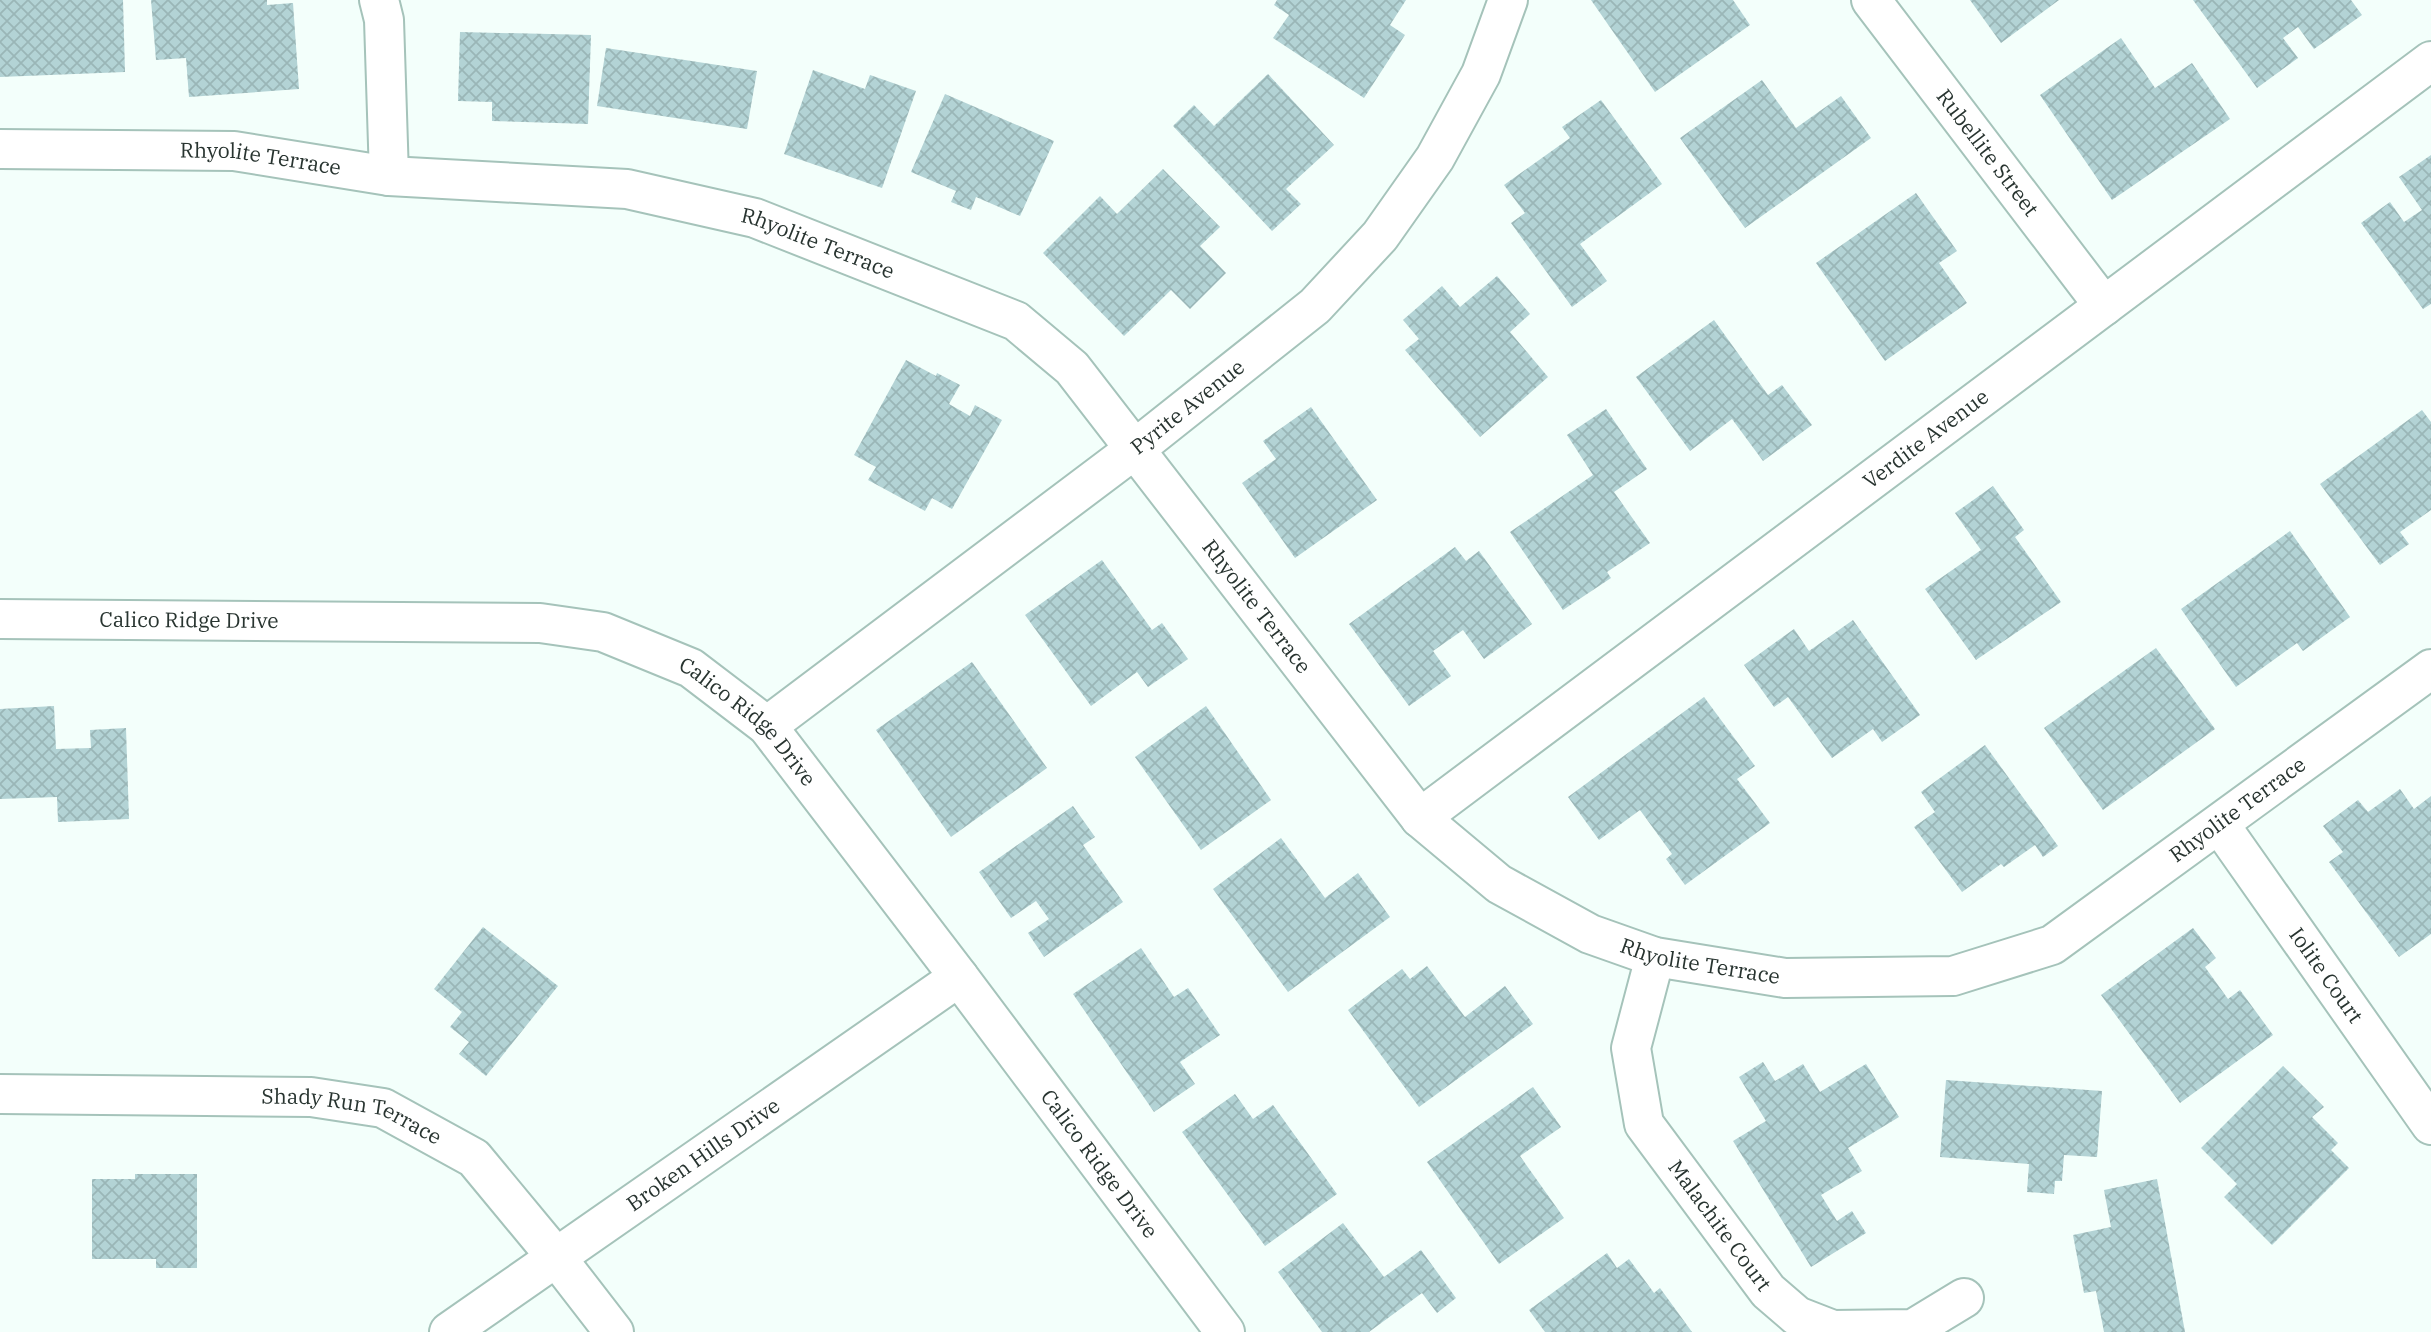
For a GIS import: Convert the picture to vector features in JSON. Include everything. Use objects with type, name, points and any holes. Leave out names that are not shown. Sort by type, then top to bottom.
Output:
[{"type":"street","points":[[379,0],[384,20],[389,176]]},
{"type":"street","name":"Pyrite Avenue","points":[[767,726],[1135,449],[1315,306],[1380,236],[1435,158],[1481,74],[1508,0]]},
{"type":"street","name":"Rubellite Street","points":[[1871,0],[2104,306]]},
{"type":"street","name":"Verdite Avenue","points":[[1420,818],[2431,61]]},
{"type":"street","name":"Rhyolite Terrace","points":[[0,149],[234,151],[389,176],[626,189],[755,218],[1016,321],[1072,368],[1420,818],[1499,884],[1590,934],[1655,957],[1785,978],[1953,976],[2052,945],[2431,669]]},
{"type":"street","name":"Calico Ridge Drive","points":[[0,619],[540,623],[603,632],[691,668],[767,726],[1225,1332]]},
{"type":"street","name":"Iolite Court","points":[[2220,825],[2431,1125]]},
{"type":"street","name":"Malachite Court","points":[[1655,957],[1631,1048],[1644,1124],[1768,1291],[1797,1316],[1833,1330],[1913,1329],[1964,1298]]},
{"type":"street","name":"Broken Hills Drive","points":[[449,1332],[959,977]]},
{"type":"street","name":"Shady Run Terrace","points":[[0,1094],[311,1097],[383,1108],[474,1158],[614,1332]]},
{"type":"building","points":[[0,0],[123,0],[125,72],[0,77]]},
{"type":"building","points":[[151,0],[267,0],[267,5],[293,3],[299,89],[189,97],[186,58],[156,60]]},
{"type":"building","points":[[1277,0],[1406,0],[1390,25],[1405,35],[1364,98],[1273,38],[1289,15],[1274,5]]},
{"type":"building","points":[[1591,0],[1733,0],[1750,25],[1655,92]]},
{"type":"building","points":[[1970,0],[2059,0],[2001,43]]},
{"type":"building","points":[[2193,0],[2351,0],[2362,15],[2314,49],[2298,27],[2283,38],[2298,58],[2257,88]]},
{"type":"building","points":[[460,32],[591,35],[588,124],[492,121],[492,102],[458,101]]},
{"type":"building","points":[[2121,38],[2155,88],[2192,63],[2230,119],[2112,200],[2040,95]]},
{"type":"building","points":[[606,48],[757,71],[747,129],[597,106]]},
{"type":"building","points":[[813,70],[865,89],[870,75],[916,91],[882,188],[784,154]]},
{"type":"building","points":[[1268,74],[1334,145],[1286,189],[1301,204],[1272,231],[1173,126],[1194,105],[1214,126]]},
{"type":"building","points":[[1762,80],[1796,128],[1841,96],[1871,138],[1745,228],[1680,138]]},
{"type":"building","points":[[945,94],[1054,141],[1020,216],[976,197],[971,210],[951,202],[956,191],[911,172]]},
{"type":"building","points":[[1601,100],[1662,184],[1580,244],[1607,281],[1572,307],[1511,223],[1525,213],[1504,185],[1570,138],[1562,127]]},
{"type":"building","points":[[2431,155],[2431,304],[2423,309],[2361,223],[2390,202],[2404,222],[2422,210],[2399,177]]},
{"type":"building","points":[[1163,169],[1220,227],[1200,246],[1226,273],[1190,309],[1171,290],[1124,336],[1043,253],[1100,196],[1117,214]]},
{"type":"building","points":[[1916,193],[1957,251],[1939,263],[1967,303],[1885,361],[1816,263]]},
{"type":"building","points":[[1497,276],[1530,314],[1510,332],[1548,377],[1480,437],[1405,350],[1419,339],[1403,320],[1442,286],[1460,307]]},
{"type":"building","points":[[1714,320],[1768,395],[1782,385],[1812,425],[1763,461],[1732,419],[1690,451],[1636,377]]},
{"type":"building","points":[[906,360],[960,385],[949,404],[970,416],[975,405],[1002,420],[952,509],[932,498],[925,511],[868,480],[876,467],[854,455]]},
{"type":"building","points":[[1311,407],[1377,500],[1295,558],[1242,483],[1276,459],[1263,441]]},
{"type":"building","points":[[1606,409],[1647,469],[1614,492],[1650,543],[1607,572],[1611,578],[1563,610],[1510,532],[1593,475],[1567,435]]},
{"type":"building","points":[[2422,410],[2431,422],[2431,510],[2400,532],[2409,544],[2380,565],[2320,484]]},
{"type":"building","points":[[1993,486],[2024,530],[2015,537],[2061,602],[1976,660],[1925,589],[1981,550],[1955,513]]},
{"type":"building","points":[[2290,531],[2350,617],[2303,651],[2297,643],[2236,687],[2181,609]]},
{"type":"building","points":[[1455,547],[1466,561],[1479,551],[1532,624],[1484,659],[1463,630],[1433,651],[1451,676],[1409,706],[1349,624]]},
{"type":"building","points":[[1102,560],[1152,630],[1162,623],[1188,659],[1148,687],[1137,672],[1091,706],[1025,615]]},
{"type":"building","points":[[1853,620],[1920,715],[1882,742],[1873,729],[1832,758],[1788,697],[1774,707],[1744,665],[1794,629],[1809,651]]},
{"type":"building","points":[[2156,648],[2215,729],[2103,810],[2044,728]]},
{"type":"building","points":[[972,662],[1047,768],[951,837],[876,730]]},
{"type":"building","points":[[1704,697],[1755,766],[1737,779],[1770,823],[1685,885],[1666,859],[1672,854],[1640,810],[1599,840],[1568,797]]},
{"type":"building","points":[[54,706],[56,749],[91,748],[90,730],[126,728],[129,819],[58,822],[57,797],[0,799],[0,709]]},
{"type":"building","points":[[1206,706],[1271,800],[1201,850],[1135,757]]},
{"type":"building","points":[[1985,745],[2058,846],[2043,857],[2035,845],[2004,867],[2001,864],[1962,892],[1914,827],[1935,812],[1921,792]]},
{"type":"building","points":[[2400,789],[2414,809],[2431,796],[2431,934],[2399,957],[2329,862],[2343,852],[2323,826],[2358,800],[2368,812]]},
{"type":"building","points":[[1073,806],[1095,837],[1083,845],[1123,902],[1044,957],[1028,933],[1049,919],[1036,901],[1011,918],[979,872]]},
{"type":"building","points":[[1281,838],[1325,898],[1358,873],[1390,917],[1288,992],[1213,889]]},
{"type":"building","points":[[483,927],[558,986],[486,1076],[459,1054],[469,1042],[450,1027],[462,1012],[434,989]]},
{"type":"building","points":[[2193,928],[2216,958],[2205,967],[2228,999],[2240,990],[2273,1035],[2180,1103],[2101,995]]},
{"type":"building","points":[[1141,948],[1174,997],[1188,988],[1220,1035],[1180,1062],[1195,1084],[1154,1112],[1073,994]]},
{"type":"building","points":[[1427,966],[1465,1017],[1505,986],[1533,1024],[1419,1107],[1348,1010],[1402,969],[1410,979]]},
{"type":"building","points":[[1763,1062],[1775,1081],[1803,1064],[1820,1092],[1866,1064],[1899,1117],[1848,1148],[1862,1171],[1821,1195],[1837,1221],[1852,1211],[1866,1233],[1811,1267],[1733,1141],[1766,1121],[1739,1077]]},
{"type":"building","points":[[2283,1066],[2324,1107],[2312,1117],[2338,1143],[2331,1150],[2349,1168],[2272,1245],[2224,1197],[2237,1184],[2201,1148]]},
{"type":"building","points":[[1946,1080],[2102,1091],[2097,1157],[2064,1155],[2062,1181],[2055,1181],[2054,1194],[2027,1192],[2029,1164],[1940,1157]]},
{"type":"building","points":[[1533,1087],[1561,1127],[1520,1156],[1564,1218],[1499,1264],[1427,1162]]},
{"type":"building","points":[[1235,1094],[1253,1119],[1273,1105],[1337,1194],[1265,1246],[1182,1132]]},
{"type":"building","points":[[135,1174],[197,1174],[197,1268],[156,1268],[156,1259],[92,1259],[92,1179],[135,1179]]},
{"type":"building","points":[[2157,1179],[2185,1332],[2104,1332],[2096,1291],[2084,1293],[2073,1235],[2111,1227],[2104,1190]]},
{"type":"building","points":[[1343,1223],[1384,1277],[1421,1250],[1456,1298],[1437,1313],[1422,1293],[1369,1332],[1322,1332],[1278,1272]]},
{"type":"building","points":[[1607,1253],[1617,1268],[1629,1259],[1654,1293],[1660,1288],[1692,1332],[1545,1332],[1529,1310]]}]
